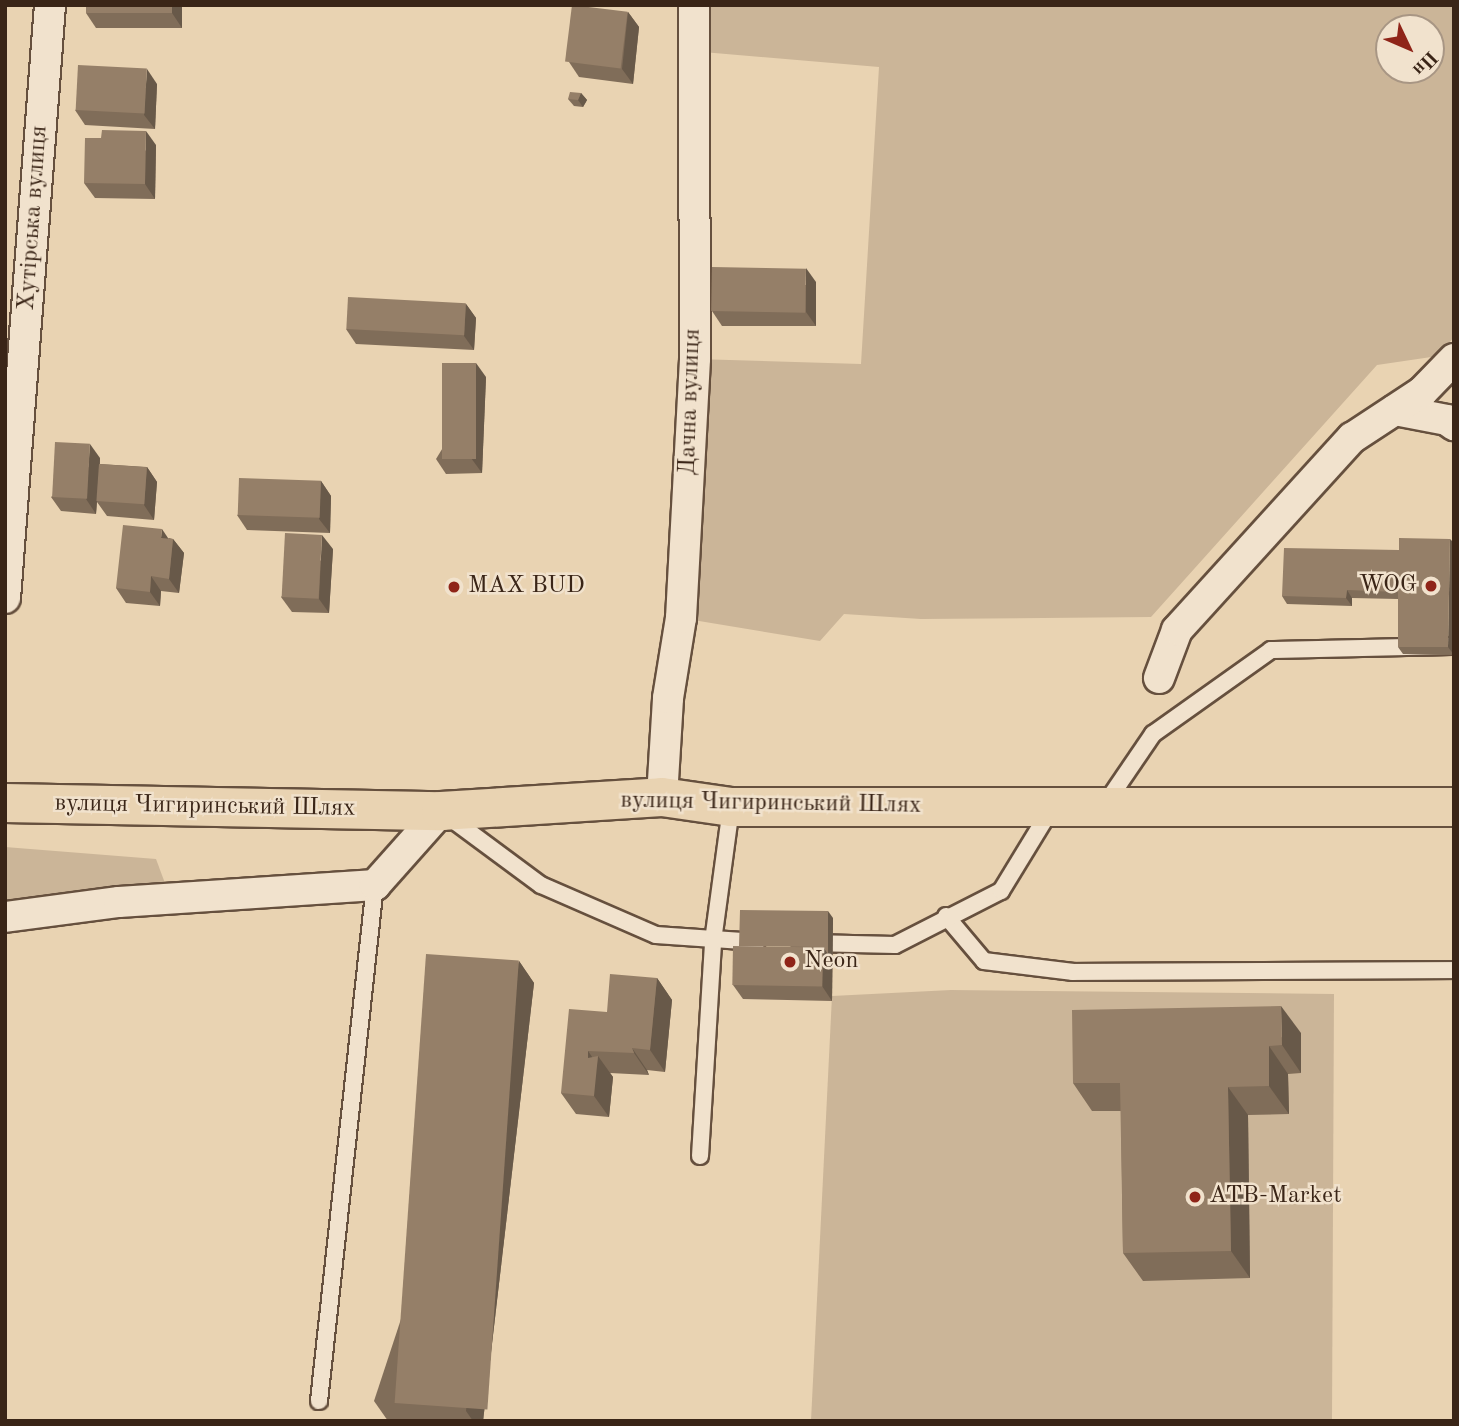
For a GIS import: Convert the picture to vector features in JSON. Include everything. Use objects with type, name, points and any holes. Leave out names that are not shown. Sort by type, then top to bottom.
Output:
[{"type":"main road","name":"вулиця Чигиринський Шлях","points":[[5,803],[441,811],[662,797],[731,807],[1454,807]]},
{"type":"street","name":"Хутірська вулиця","points":[[5,597],[50,5]]},
{"type":"street","name":"Дачна вулиця","points":[[662,797],[668,698],[681,618],[695,359],[694,5]]},
{"type":"street","points":[[1159,678],[1177,630],[1352,438],[1422,393],[1454,359]]},
{"type":"street","points":[[1395,410],[1447,420],[1454,425]]},
{"type":"street","points":[[5,916],[119,902],[375,885],[441,811]]},
{"type":"lane","points":[[1104,807],[1153,734],[1271,650],[1454,646]]},
{"type":"lane","points":[[700,1156],[713,941],[731,807]]},
{"type":"lane","points":[[441,811],[541,885],[656,934],[713,941],[895,945],[946,916],[1001,891],[1052,807]]},
{"type":"lane","points":[[319,1401],[375,885]]},
{"type":"lane","points":[[946,916],[984,961],[1073,972],[1454,970]]},
{"type":"shaded area","points":[[694,5],[1454,5],[1454,337],[1438,356],[1377,365],[1151,617],[921,619],[844,614],[820,641],[681,618],[695,359],[861,364],[879,67],[691,51]]},
{"type":"shaded area","points":[[5,847],[156,859],[169,894],[5,913]]},
{"type":"shaded area","points":[[951,990],[1334,994],[1332,1421],[811,1421],[832,996]]},
{"type":"building","points":[[86,5],[172,5],[172,13],[86,13]]},
{"type":"building","points":[[572,5],[628,12],[621,68],[565,62]]},
{"type":"building","points":[[78,65],[147,69],[145,114],[76,110]]},
{"type":"building","points":[[570,92],[581,93],[578,100],[568,99]]},
{"type":"building","points":[[102,130],[146,131],[145,184],[84,183],[85,138],[101,138]]},
{"type":"building","points":[[712,267],[806,269],[805,313],[711,311]]},
{"type":"building","points":[[348,297],[466,303],[464,335],[346,329]]},
{"type":"building","points":[[442,363],[476,363],[476,459],[442,459]]},
{"type":"building","points":[[55,442],[90,444],[87,499],[52,497]]},
{"type":"building","points":[[99,464],[147,467],[144,504],[96,501]]},
{"type":"building","points":[[239,478],[321,481],[320,518],[238,515]]},
{"type":"building","points":[[123,525],[162,529],[161,538],[173,539],[169,579],[151,576],[150,592],[116,588]]},
{"type":"building","points":[[285,533],[322,535],[319,599],[282,597]]},
{"type":"building","points":[[1399,538],[1450,539],[1448,647],[1398,647],[1398,592],[1347,590],[1346,598],[1282,596],[1284,548],[1399,550]]},
{"type":"building","points":[[740,910],[828,911],[828,954],[823,947],[739,946]]},
{"type":"building","points":[[733,946],[823,948],[822,987],[732,985]]},
{"type":"building","points":[[426,954],[519,960],[487,1409],[395,1403]]},
{"type":"building","points":[[610,974],[657,978],[650,1050],[632,1048],[634,1053],[588,1051],[588,1058],[598,1056],[594,1096],[561,1093],[569,1009],[607,1012]]},
{"type":"building","name":"ATB-Market","points":[[1281,1006],[1282,1045],[1269,1046],[1269,1086],[1228,1087],[1231,1251],[1123,1253],[1120,1083],[1073,1083],[1072,1010]]},
{"type":"place","name":"WOG","points":[[1431,586]]},
{"type":"place","name":"MAX BUD","points":[[454,587]]},
{"type":"place","name":"Neon","points":[[790,962]]},
{"type":"place","name":"ATB-Market","points":[[1195,1197]]}]
